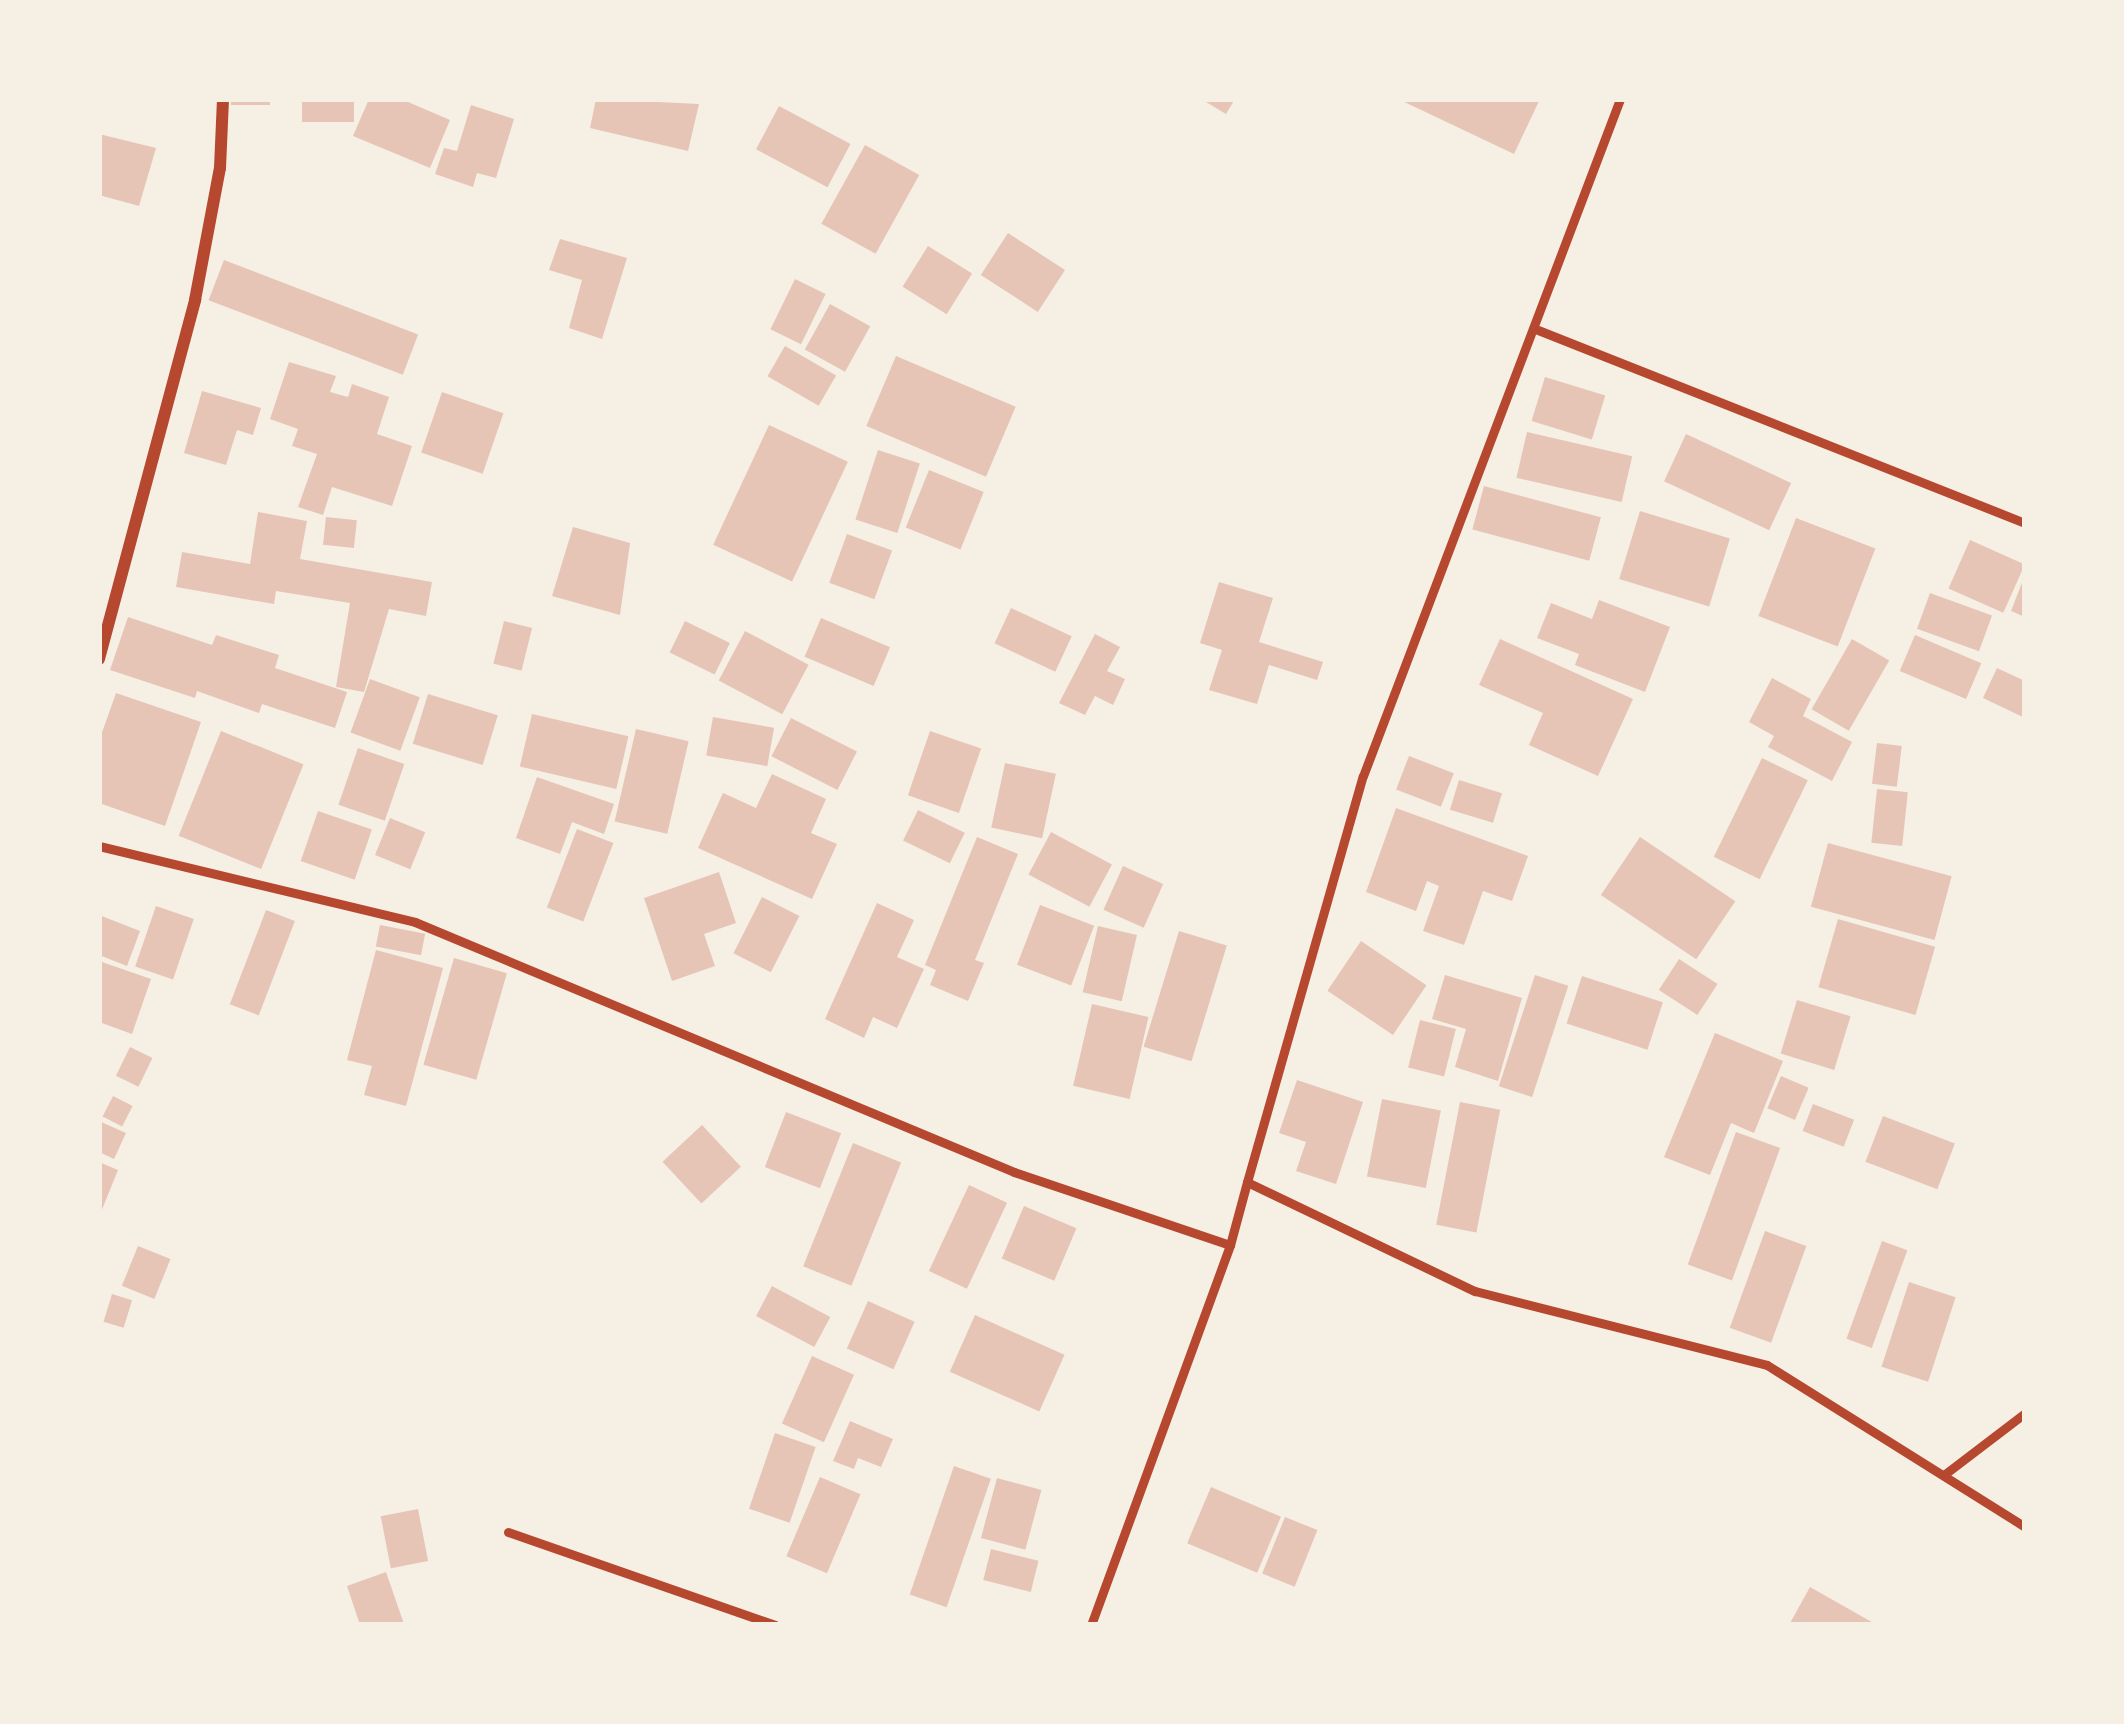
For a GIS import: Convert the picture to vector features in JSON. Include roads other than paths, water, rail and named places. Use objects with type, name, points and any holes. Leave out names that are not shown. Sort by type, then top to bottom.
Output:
[{"type":"street","points":[[99,659],[195,300],[223,99]]},
{"type":"lane","points":[[1091,1625],[1230,1245],[1363,776],[1491,426],[1538,330],[1620,99]]},
{"type":"lane","points":[[1538,330],[2025,523]]},
{"type":"lane","points":[[99,846],[415,922],[1014,1172],[1230,1245]]},
{"type":"lane","points":[[1247,1182],[1475,1291],[1767,1365],[2025,1527]]},
{"type":"lane","points":[[1945,1474],[2025,1413]]},
{"type":"lane","points":[[508,1532],[775,1625]]}]
